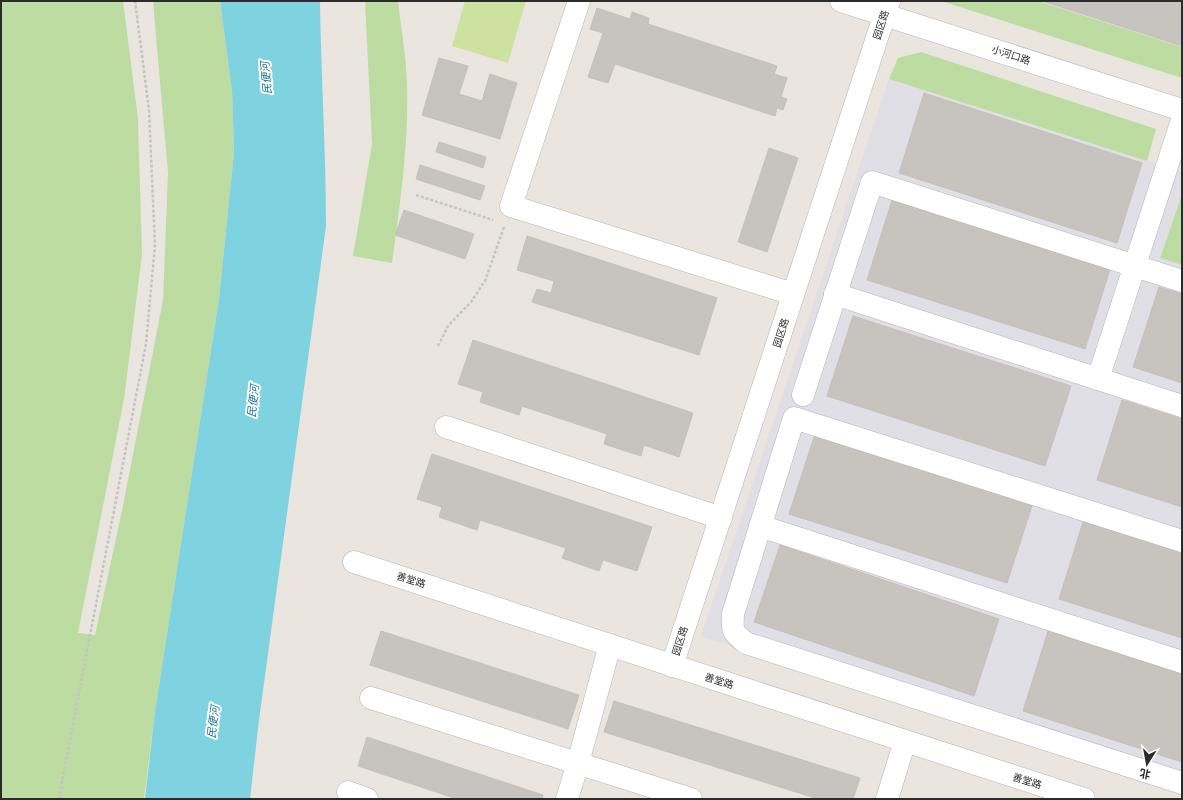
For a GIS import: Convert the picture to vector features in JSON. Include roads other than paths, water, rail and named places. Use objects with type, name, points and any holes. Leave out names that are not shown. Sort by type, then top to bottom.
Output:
[{"type":"street","points":[[579,1],[508,215],[793,294]]},
{"type":"street","name":"小河口路","points":[[841,1],[886,8],[1182,110]]},
{"type":"street","name":"园区路","points":[[672,666],[722,518],[886,8]]},
{"type":"street","points":[[1098,379],[1182,120]]},
{"type":"street","points":[[803,395],[872,182],[1182,281]]},
{"type":"street","points":[[836,294],[1182,406]]},
{"type":"street","points":[[1182,541],[794,418],[733,614],[732,628],[736,636],[746,643],[1182,783]]},
{"type":"street","points":[[446,427],[722,518]]},
{"type":"street","points":[[760,526],[1182,662]]},
{"type":"street","name":"善堂路","points":[[354,562],[1084,799]]},
{"type":"street","points":[[567,799],[610,645]]},
{"type":"street","points":[[371,698],[690,799]]},
{"type":"street","points":[[887,799],[905,741]]},
{"type":"water","name":"民便河","points":[[220,1],[320,1],[326,226],[259,720],[250,799],[145,799],[155,711],[219,299],[234,152],[232,91]]}]
